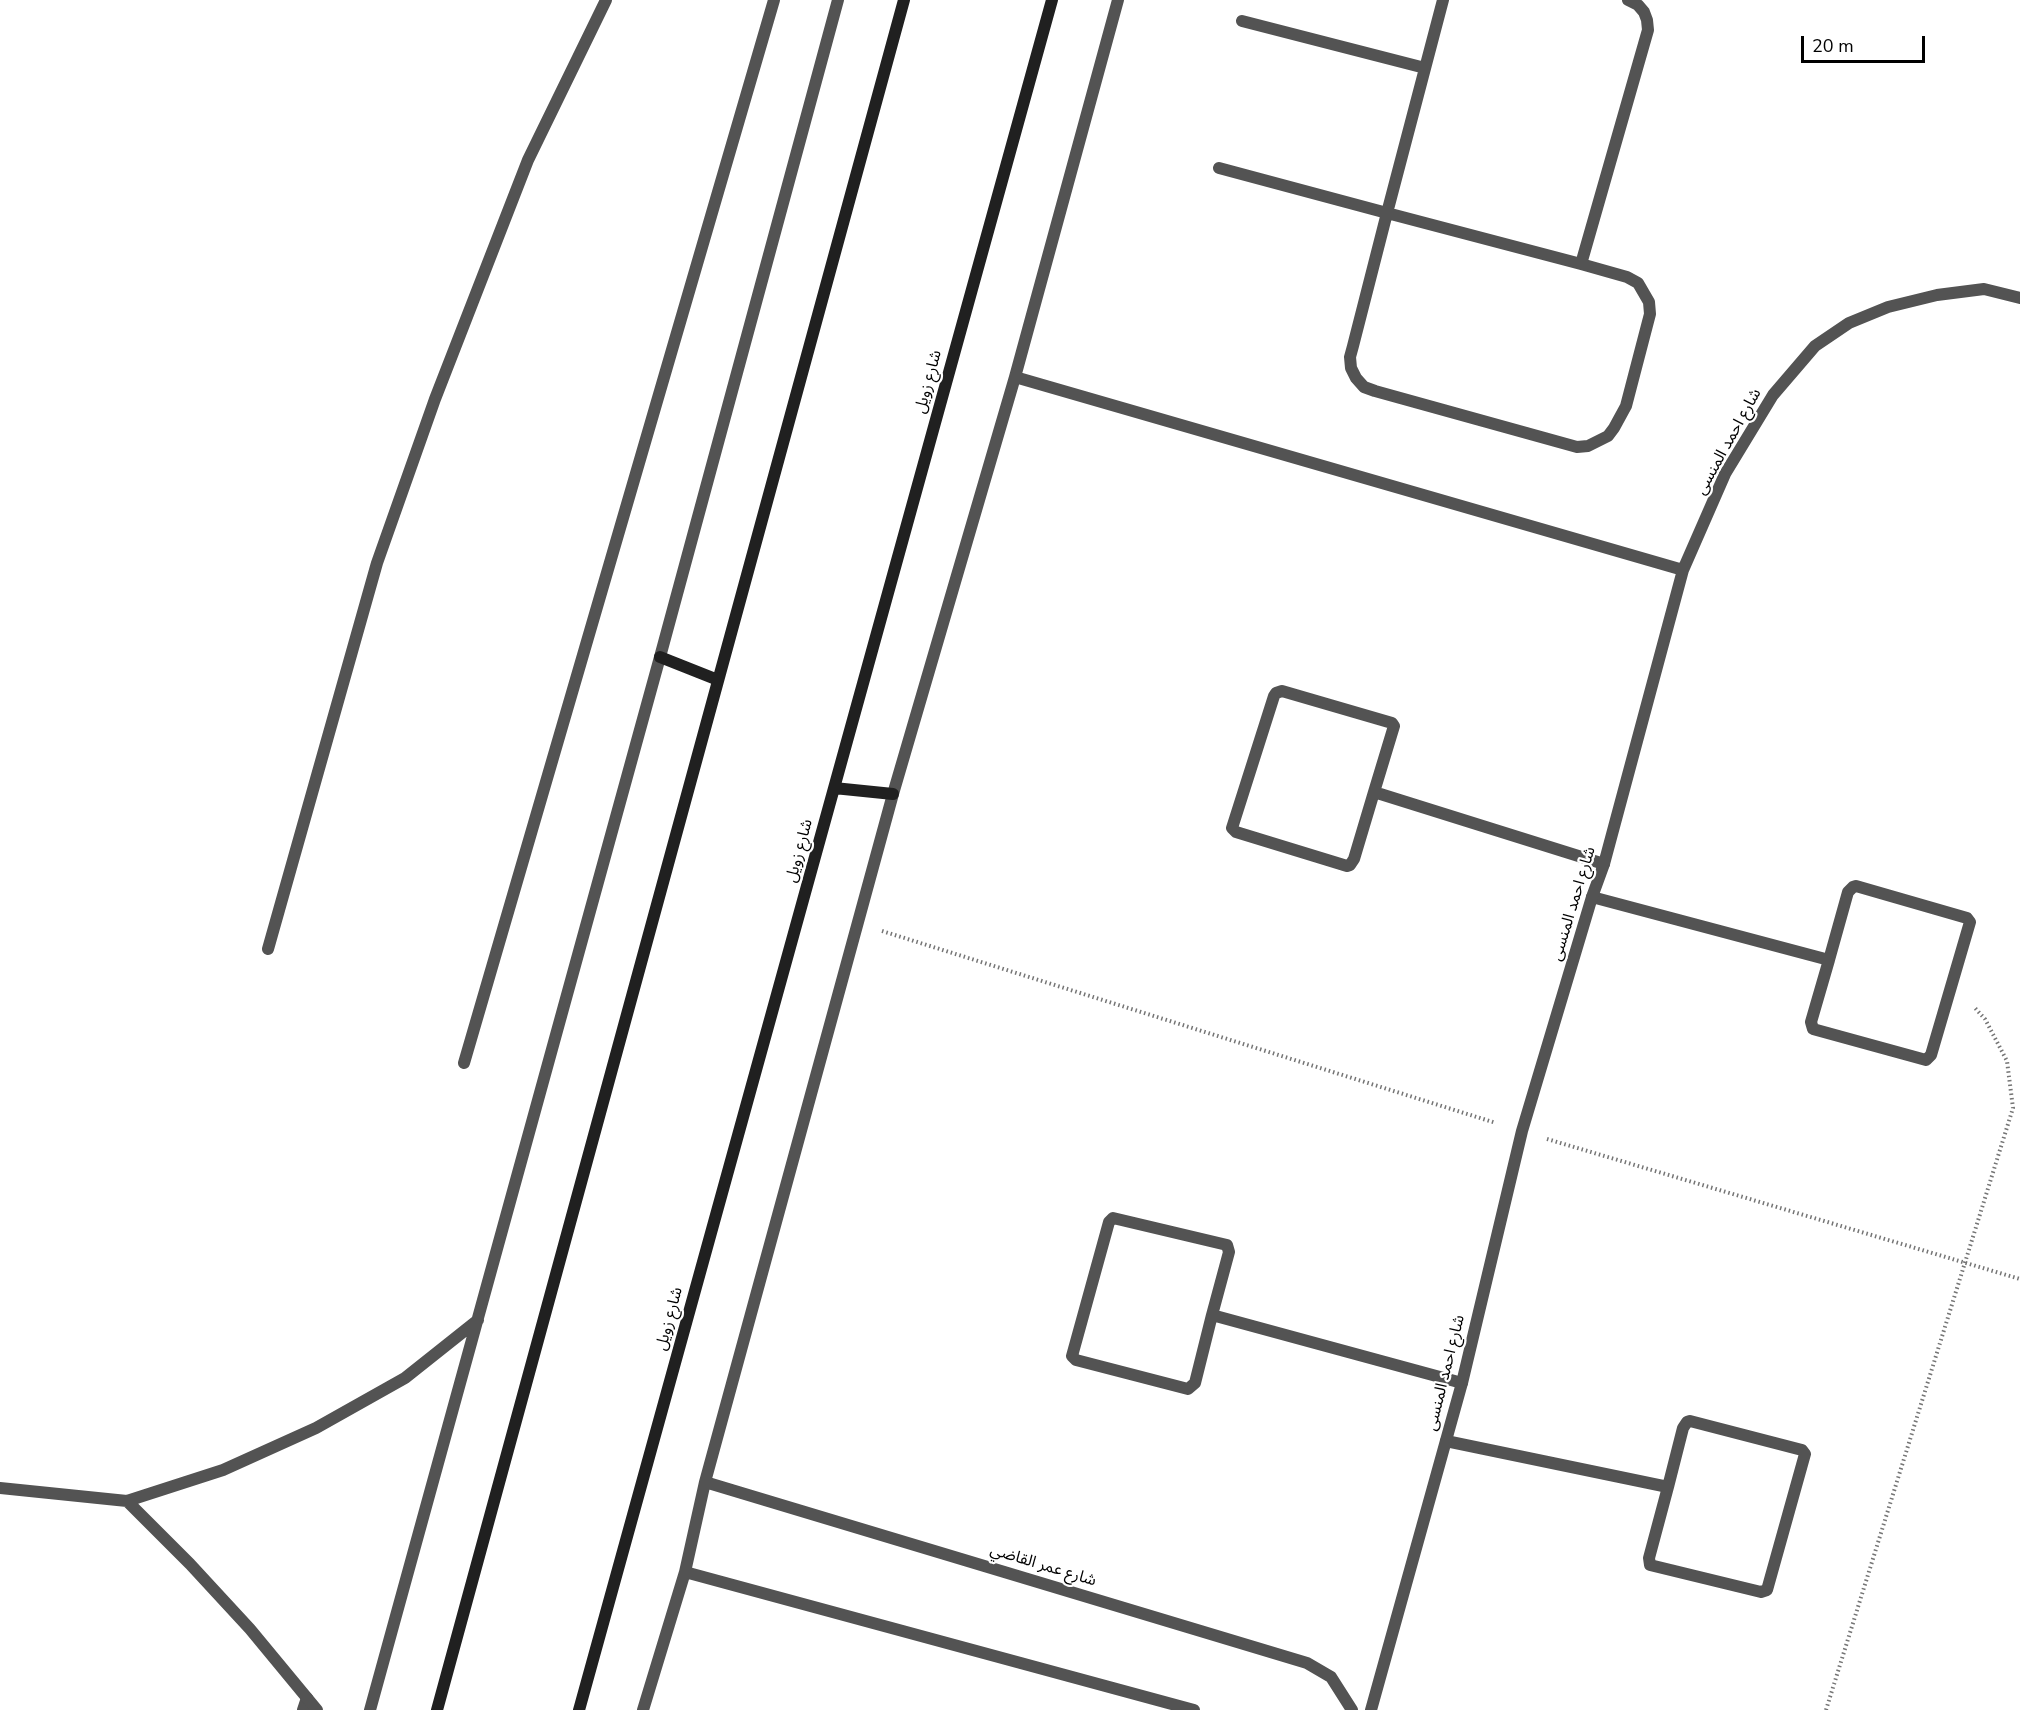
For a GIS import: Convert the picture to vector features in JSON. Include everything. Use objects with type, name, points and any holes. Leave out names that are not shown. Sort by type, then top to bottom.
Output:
[{"type":"main road","points":[[437,1710],[904,0]]},
{"type":"main road","name":"شارع زويل","points":[[579,1710],[1052,0]]},
{"type":"main road","points":[[660,657],[718,680]]},
{"type":"main road","points":[[834,788],[893,794]]},
{"type":"street","points":[[268,949],[380,552],[435,399],[528,160],[606,0]]},
{"type":"street","points":[[464,1063],[774,0]]},
{"type":"street","points":[[370,1710],[838,0]]},
{"type":"street","points":[[643,1710],[685,1572],[705,1482],[893,794],[1015,377],[1118,0]]},
{"type":"street","points":[[1219,168],[1387,213],[1581,264],[1627,277],[1638,283],[1649,302],[1650,314],[1626,406],[1614,428],[1598,442],[1577,447],[1375,391],[1364,387],[1351,368],[1350,357],[1387,213],[1443,0]]},
{"type":"street","points":[[1581,264],[1648,30],[1644,12],[1638,5],[1628,0]]},
{"type":"street","points":[[1242,21],[1425,68]]},
{"type":"street","name":"شارع احمد المنسى","points":[[1371,1710],[1462,1383],[1522,1131],[1604,864],[1683,570],[1731,464],[1773,395],[1815,346],[1849,323],[1878,311],[1937,295],[1984,289],[2020,298]]},
{"type":"street","points":[[1015,377],[1683,570]]},
{"type":"street","points":[[1282,691],[1392,723],[1394,726],[1374,792],[1354,859],[1347,866],[1236,832],[1232,828],[1274,696],[1282,691]]},
{"type":"street","points":[[1374,792],[1604,864]]},
{"type":"street","points":[[1856,886],[1970,922],[1931,1055],[1926,1060],[1813,1029],[1811,1022],[1829,960],[1848,892],[1856,886]]},
{"type":"street","points":[[1593,897],[1829,960]]},
{"type":"street","points":[[1117,1217],[1227,1245],[1229,1252],[1212,1315],[1195,1383],[1188,1389],[1076,1360],[1072,1356],[1109,1222],[1113,1218],[1117,1217]]},
{"type":"street","points":[[1212,1315],[1462,1383]]},
{"type":"street","points":[[0,1488],[127,1502],[223,1470],[316,1428],[405,1378],[478,1320]]},
{"type":"street","points":[[1690,1421],[1804,1451],[1767,1590],[1761,1592],[1650,1565],[1649,1558],[1668,1487],[1683,1428],[1690,1421]]},
{"type":"street","points":[[1446,1441],[1668,1487]]},
{"type":"street","name":"شارع عمر القاضي","points":[[705,1482],[1307,1663],[1331,1677],[1352,1710]]},
{"type":"street","points":[[127,1502],[190,1564],[250,1629],[305,1704],[317,1710]]},
{"type":"street","points":[[685,1572],[1194,1710]]},
{"type":"path","points":[[859,923],[1522,1131],[2020,1279]]},
{"type":"path","points":[[1826,1710],[2013,1107],[2007,1061],[1985,1018],[1951,986]]}]
